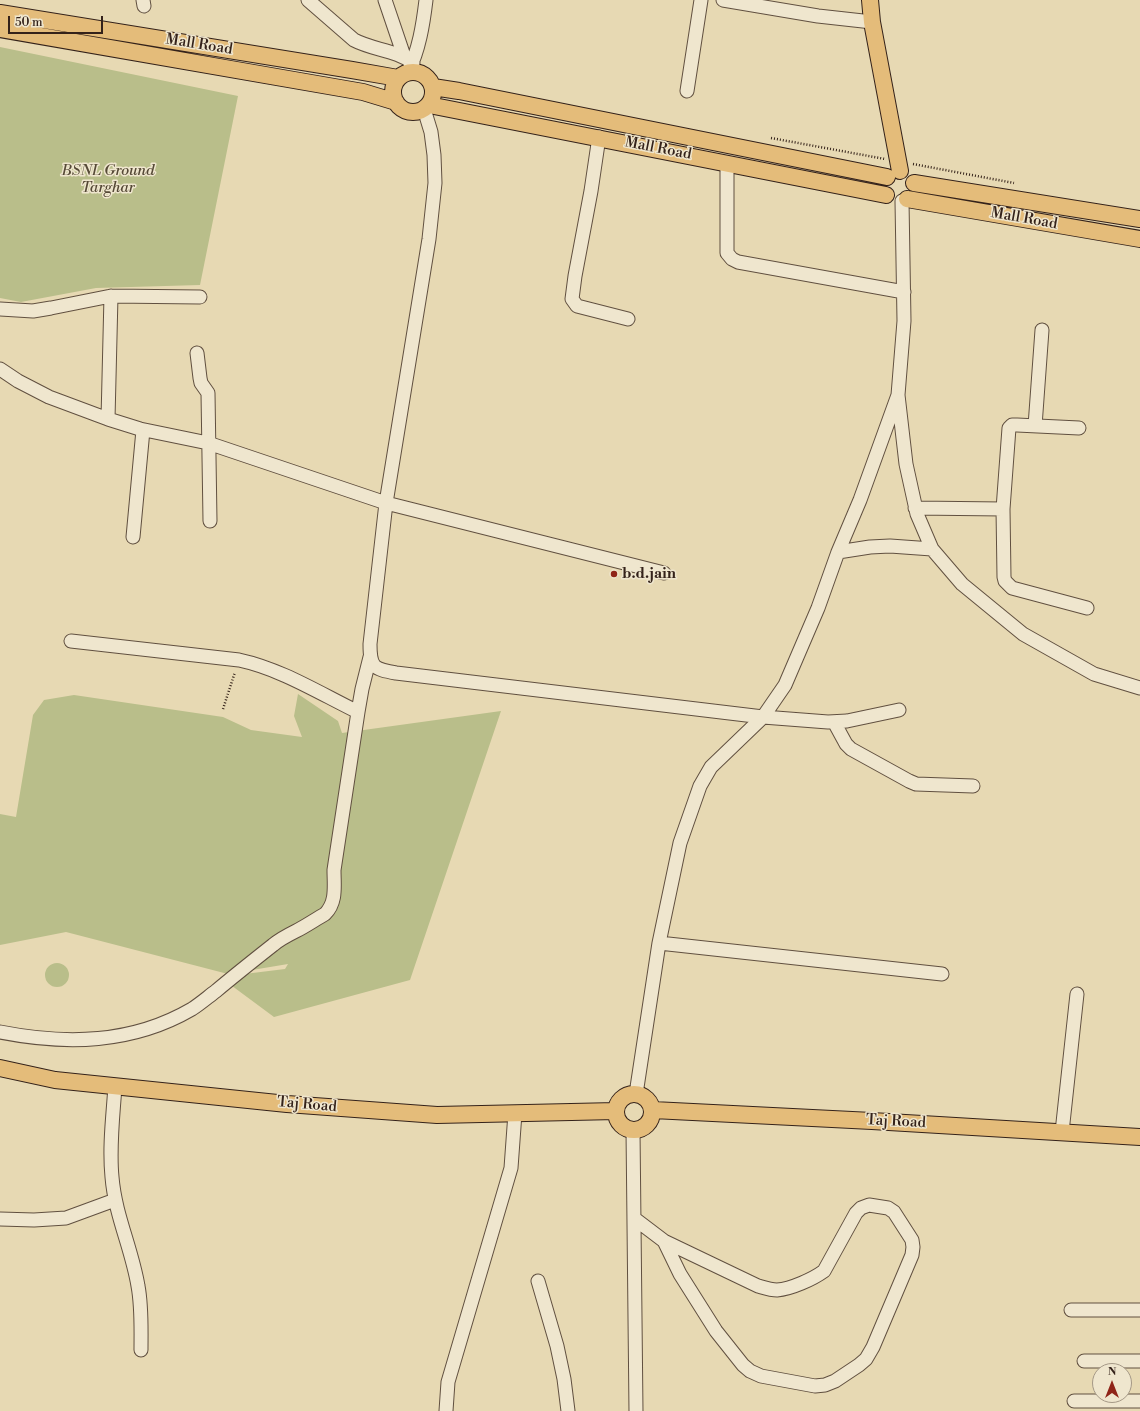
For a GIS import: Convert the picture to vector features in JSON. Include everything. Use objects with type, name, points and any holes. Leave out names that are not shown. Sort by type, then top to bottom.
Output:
[{"type":"main road","points":[[870,0],[872,22],[895,170]]},
{"type":"main road","name":"Mall Road","points":[[0,14],[352,70],[406,68]]},
{"type":"main road","name":"Mall Road","points":[[0,29],[363,92],[396,102]]},
{"type":"main road","points":[[406,68],[421,73],[430,81],[433,87],[433,96],[427,107],[418,111],[406,110],[400,107],[393,94],[393,90],[406,68]]},
{"type":"main road","name":"Mall Road","points":[[433,87],[895,170]]},
{"type":"main road","name":"Mall Road","points":[[427,107],[600,138],[886,195]]},
{"type":"main road","points":[[895,170],[910,176],[914,183],[913,191],[905,200],[896,201],[890,199],[886,195],[884,181],[895,170]]},
{"type":"main road","name":"Mall Road","points":[[914,183],[1140,219]]},
{"type":"main road","name":"Mall Road","points":[[905,200],[1140,239]]},
{"type":"main road","name":"Taj Road","points":[[0,1068],[55,1080],[287,1104],[437,1115],[616,1111]]},
{"type":"main road","points":[[636,1094],[646,1098],[652,1106],[652,1116],[647,1125],[643,1128],[633,1130],[622,1126],[616,1111],[621,1100],[625,1096],[636,1094]]},
{"type":"main road","name":"Taj Road","points":[[652,1110],[1140,1137]]},
{"type":"street","points":[[308,0],[354,40],[406,68]]},
{"type":"street","points":[[385,0],[406,68]]},
{"type":"street","points":[[406,68],[421,37],[426,0]]},
{"type":"street","points":[[687,91],[701,0]]},
{"type":"street","points":[[723,0],[818,16],[872,22]]},
{"type":"street","points":[[0,1032],[25,1037],[55,1040],[84,1040],[106,1038],[146,1029],[174,1019],[194,1008],[274,944],[325,914],[333,903],[334,870],[358,712],[370,657],[370,644],[386,502],[429,239],[435,183],[434,155],[427,107]]},
{"type":"street","points":[[600,138],[572,299],[577,306],[628,319]]},
{"type":"street","points":[[727,163],[727,253],[732,259],[744,263],[904,292]]},
{"type":"street","points":[[905,200],[904,321],[898,395],[906,464],[917,514],[932,549],[962,584],[1023,634],[1094,674],[1140,688]]},
{"type":"street","points":[[0,309],[33,310],[51,308],[111,296],[200,297]]},
{"type":"street","points":[[108,419],[111,296]]},
{"type":"street","points":[[1035,426],[1042,330]]},
{"type":"street","points":[[198,352],[201,383],[208,393],[210,521]]},
{"type":"street","points":[[0,369],[18,381],[49,397],[108,419],[143,430],[208,443],[386,502],[664,573]]},
{"type":"street","points":[[636,1094],[659,943],[680,843],[700,786],[711,767],[763,717],[785,685],[818,608],[838,552],[860,500],[898,395]]},
{"type":"street","points":[[1078,428],[1012,425],[1009,428],[1003,510],[1004,577],[1012,588],[1087,608]]},
{"type":"street","points":[[132,537],[143,430]]},
{"type":"street","points":[[916,508],[1003,510]]},
{"type":"street","points":[[838,552],[870,547],[890,546],[932,549]]},
{"type":"street","points":[[71,641],[239,660],[256,664],[279,673],[358,712]]},
{"type":"street","points":[[370,657],[373,665],[377,669],[396,673],[763,717],[834,722],[847,721],[899,710]]},
{"type":"street","points":[[834,722],[846,744],[851,749],[909,782],[916,784],[973,786]]},
{"type":"street","points":[[659,943],[942,974]]},
{"type":"street","points":[[1062,1132],[1077,994]]},
{"type":"street","points":[[115,1086],[111,1159],[112,1177],[115,1200],[138,1286],[140,1303],[141,1350]]},
{"type":"street","points":[[446,1411],[446,1392],[449,1376],[511,1168],[515,1113]]},
{"type":"street","points":[[633,1130],[636,1411]]},
{"type":"street","points":[[0,1219],[34,1220],[66,1218],[115,1200]]},
{"type":"street","points":[[635,1219],[664,1241],[758,1286],[777,1290],[811,1279],[824,1272],[856,1213],[861,1208],[869,1205],[888,1208],[894,1212],[912,1240],[913,1247],[912,1255],[873,1347],[866,1359],[835,1381],[825,1385],[815,1386],[761,1376],[750,1371],[743,1365],[721,1339],[689,1290],[664,1241]]},
{"type":"street","points":[[538,1281],[557,1346],[564,1379],[568,1411]]},
{"type":"street","points":[[1071,1310],[1140,1310]]},
{"type":"street","points":[[1084,1360],[1140,1360]]},
{"type":"street","points":[[1074,1401],[1140,1401]]},
{"type":"path","points":[[765,137],[895,170],[1015,183]]},
{"type":"path","points":[[223,709],[230,683],[239,660]]},
{"type":"green space","name":"BSNL Ground Targhar","points":[[0,47],[238,96],[200,285],[96,288],[21,302],[0,298]]},
{"type":"green space","points":[[298,694],[338,721],[342,733],[501,711],[410,980],[274,1017],[220,977],[285,969],[288,964],[228,974],[66,932],[0,945],[0,814],[16,817],[33,715],[44,700],[74,695],[223,717],[251,730],[302,737],[294,716]]},
{"type":"green space","points":[[57,963],[65,967],[69,975],[65,983],[57,987],[49,983],[45,975],[49,967]]},
{"type":"place","name":"b.d.jain","points":[[614,574]]}]
